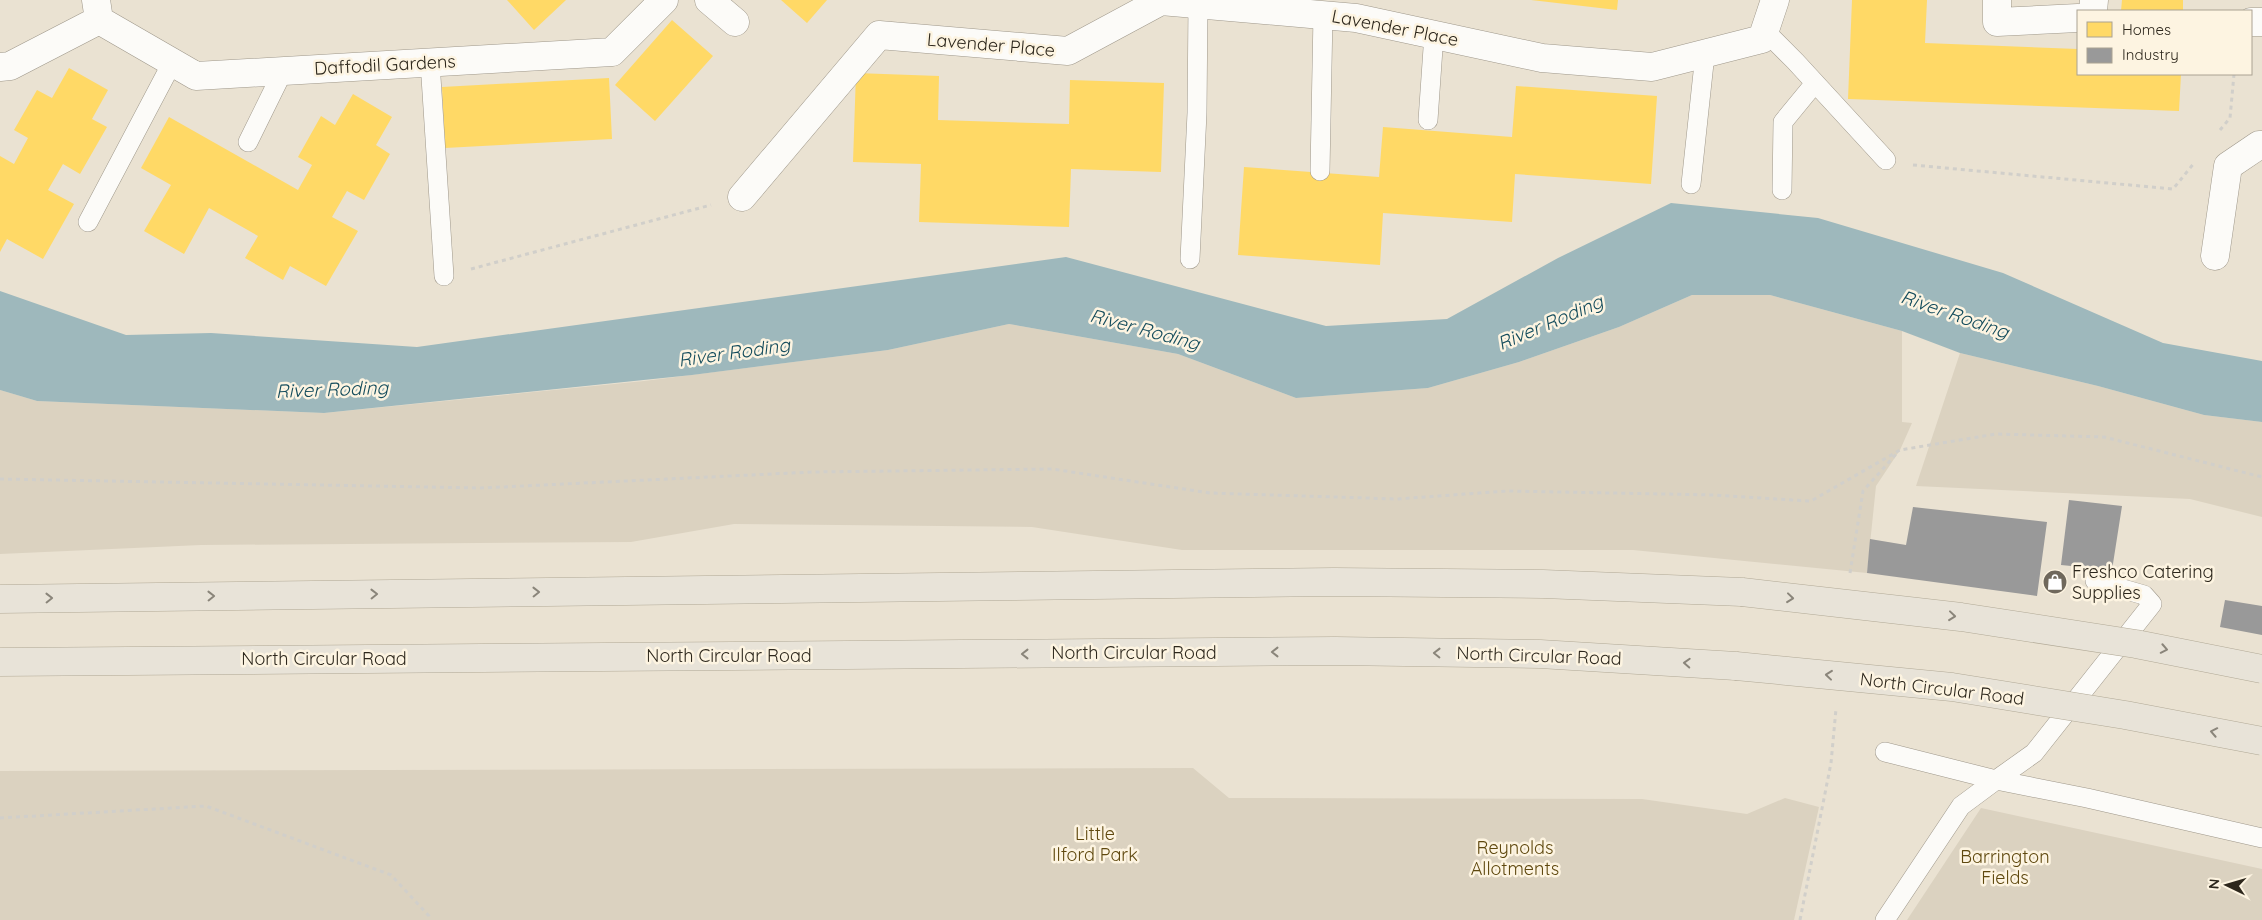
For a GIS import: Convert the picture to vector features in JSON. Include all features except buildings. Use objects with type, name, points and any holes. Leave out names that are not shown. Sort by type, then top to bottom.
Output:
[{"type":"highway","points":[[0,599],[1334,582],[1543,584],[1742,592],[1961,617],[2136,644],[2262,669]]},
{"type":"highway","name":"North Circular Road","points":[[0,662],[1335,651],[1540,654],[1736,666],[1952,687],[2125,715],[2262,741]]},
{"type":"street","name":"Daffodil Gardens","points":[[0,67],[10,66],[98,10],[172,63],[196,76],[612,52],[664,0]]},
{"type":"street","points":[[709,0],[735,22]]},
{"type":"street","name":"Lavender Place","points":[[742,198],[879,35],[1068,52],[1162,0],[1323,15],[1357,9],[1434,34],[1542,58],[1652,68],[1762,39],[1765,31]]},
{"type":"street","points":[[1765,31],[1775,0]]},
{"type":"street","points":[[1997,0],[1997,22],[2077,18]]},
{"type":"street","points":[[2214,256],[2228,166],[2259,145],[2262,145]]},
{"type":"lane","points":[[1190,259],[1197,113],[1198,4]]},
{"type":"lane","points":[[1320,171],[1323,15]]},
{"type":"lane","points":[[1765,31],[1886,160]]},
{"type":"lane","points":[[1428,120],[1434,34]]},
{"type":"lane","points":[[1692,184],[1705,54]]},
{"type":"lane","points":[[430,62],[444,276]]},
{"type":"lane","points":[[88,222],[172,63]]},
{"type":"lane","points":[[248,142],[283,71]]},
{"type":"lane","points":[[1782,190],[1783,122],[1815,83]]},
{"type":"lane","points":[[1885,920],[1961,806],[2034,753],[2152,604],[2144,595],[2095,581]]},
{"type":"lane","points":[[1885,752],[1996,780],[2087,798],[2262,838]]},
{"type":"path","points":[[2218,132],[2230,118],[2234,75]]},
{"type":"path","points":[[1886,160],[1930,168],[2173,189],[2196,161]]},
{"type":"path","points":[[444,276],[742,198]]},
{"type":"path","points":[[0,478],[481,488],[813,472],[1052,469],[1210,493],[1397,499],[1508,491],[1715,495],[1811,501],[1900,450],[1996,434],[2104,437],[2262,477]]},
{"type":"path","points":[[0,818],[206,806],[391,875],[429,916],[430,920]]},
{"type":"green space","points":[[1692,295],[1770,295],[1902,331],[1902,422],[1912,423],[1900,450],[1876,486],[1867,573],[1633,550],[1182,550],[1032,527],[734,524],[631,542],[201,545],[0,554],[0,390],[37,401],[324,413],[644,381],[888,350],[1009,324],[1178,354],[1296,398],[1428,388],[1519,362],[1619,327]]},
{"type":"green space","points":[[1960,353],[2098,386],[2204,415],[2262,422],[2262,517],[2190,499],[1916,486]]},
{"type":"green space","name":"Little Ilford Park","points":[[1193,768],[1229,798],[1642,799],[1747,814],[1785,798],[1819,807],[1794,920],[0,920],[0,771]]},
{"type":"green space","name":"Barrington Fields","points":[[1981,808],[2262,869],[2262,920],[1907,920]]},
{"type":"water","name":"River Roding","points":[[1671,203],[1818,218],[2003,273],[2163,343],[2262,361],[2262,422],[2204,415],[2098,386],[1960,353],[1902,331],[1770,295],[1692,295],[1619,327],[1519,362],[1428,388],[1296,398],[1178,354],[1009,324],[888,350],[692,375],[324,413],[37,401],[0,390],[0,291],[126,335],[211,333],[417,347],[1066,257],[1326,326],[1447,319],[1558,258]]},
{"type":"place","name":"Freshco Catering Supplies","points":[[2055,582]]},
{"type":"park label","name":"Reynolds Allotments","points":[[1515,858]]}]
